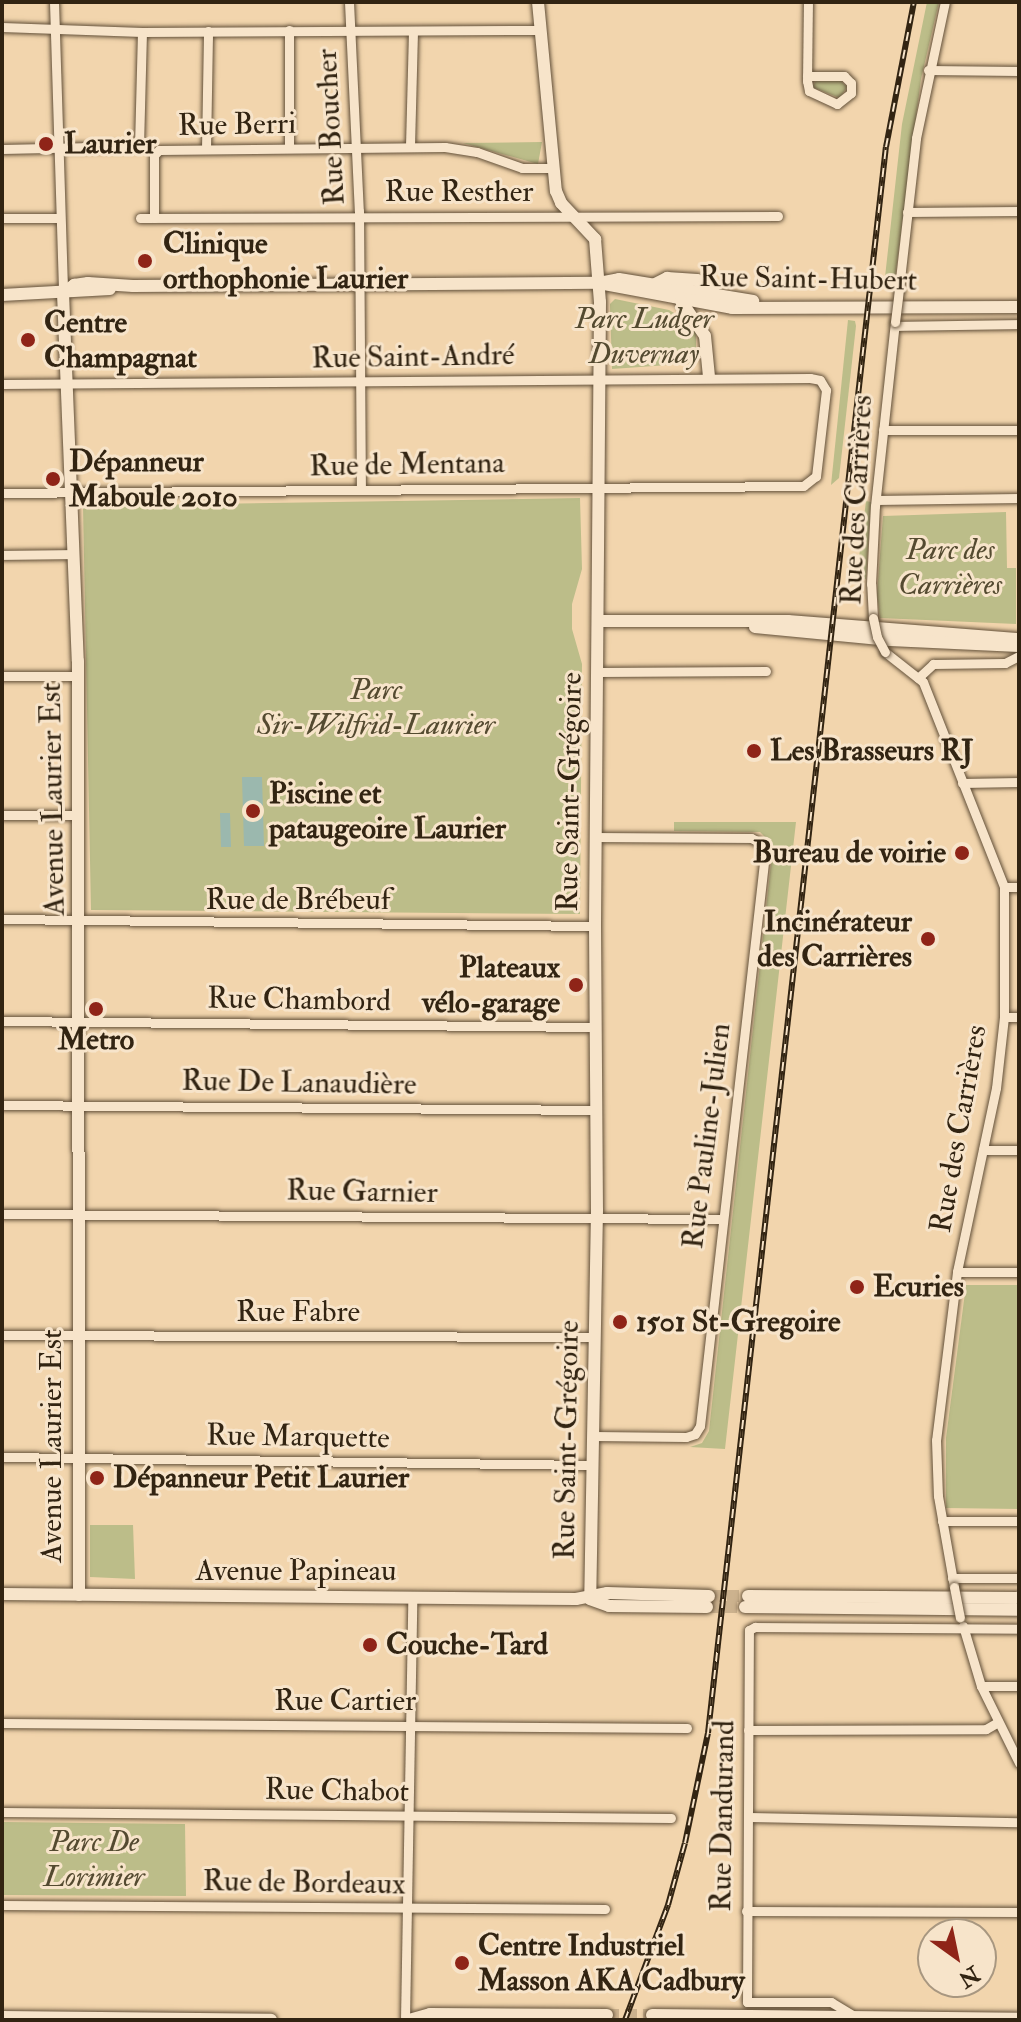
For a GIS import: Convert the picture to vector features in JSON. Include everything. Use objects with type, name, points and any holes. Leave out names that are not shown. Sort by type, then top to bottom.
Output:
[{"type":"street","name":"Avenue Laurier Est","points":[[54,2],[77,676],[80,922],[79,1595]]},
{"type":"street","name":"Rue Boucher","points":[[349,2],[359,216],[361,490]]},
{"type":"street","name":"Rue Saint-Grégoire","points":[[538,2],[553,168],[559,199],[595,239],[599,283],[596,1219],[590,1599]]},
{"type":"street","points":[[807,76],[844,76],[851,83],[851,93],[837,104],[818,98],[809,91],[807,76],[808,2]]},
{"type":"street","name":"Rue des Carrières","points":[[945,2],[928,70],[907,212],[876,500],[871,584],[878,641],[885,652],[918,678],[928,692],[1004,887],[1004,1017],[996,1088],[957,1272],[936,1440],[942,1521],[960,1617],[981,1686],[1019,1763]]},
{"type":"street","points":[[2,27],[142,32],[540,30]]},
{"type":"street","points":[[289,30],[289,148]]},
{"type":"street","points":[[206,149],[208,31]]},
{"type":"street","points":[[410,146],[413,31]]},
{"type":"street","name":"Rue Berri","points":[[2,149],[134,149],[140,145],[142,32]]},
{"type":"street","points":[[928,70],[1019,71]]},
{"type":"street","name":"Rue Berri","points":[[154,218],[154,155],[159,150],[410,146],[464,149],[522,168],[553,168]]},
{"type":"street","points":[[907,212],[1019,211]]},
{"type":"street","name":"Rue Resther","points":[[140,218],[778,216]]},
{"type":"street","points":[[2,218],[60,218]]},
{"type":"street","name":"Rue Saint-Hubert","points":[[599,283],[609,278],[653,285],[667,278],[697,280],[718,297],[741,301],[1019,299]]},
{"type":"street","name":"Rue Saint-Hubert","points":[[2,295],[133,286],[599,283],[681,301],[732,308],[1019,307]]},
{"type":"street","points":[[681,301],[703,329],[709,377]]},
{"type":"street","name":"Rue Saint-Hubert","points":[[895,324],[1019,324]]},
{"type":"street","name":"Rue Saint-André","points":[[2,384],[810,378],[823,383],[826,390],[817,474],[812,483]]},
{"type":"street","points":[[883,430],[1019,430]]},
{"type":"street","name":"Rue de Mentana","points":[[2,493],[800,487],[812,483]]},
{"type":"street","points":[[876,500],[1019,498]]},
{"type":"street","points":[[2,555],[74,554]]},
{"type":"street","points":[[598,621],[788,621],[1019,639]]},
{"type":"street","points":[[708,621],[875,639],[1019,646]]},
{"type":"street","points":[[918,678],[933,664],[1005,663],[1019,656]]},
{"type":"street","points":[[598,672],[766,671]]},
{"type":"street","points":[[2,676],[77,676]]},
{"type":"street","points":[[962,783],[1019,782]]},
{"type":"street","points":[[2,815],[78,815]]},
{"type":"street","name":"Rue Pauline-Julien","points":[[593,1436],[686,1437],[695,1434],[700,1426],[765,854],[761,843],[751,838],[597,837]]},
{"type":"street","points":[[1004,887],[1019,887]]},
{"type":"street","name":"Rue de Brébeuf","points":[[2,919],[595,926]]},
{"type":"street","points":[[1004,1017],[1019,1017]]},
{"type":"street","name":"Rue Chambord","points":[[2,1021],[595,1027]]},
{"type":"street","name":"Rue De Lanaudière","points":[[2,1105],[595,1110]]},
{"type":"street","points":[[983,1150],[1019,1150]]},
{"type":"street","name":"Rue Garnier","points":[[2,1214],[722,1219]]},
{"type":"street","points":[[957,1272],[1019,1272]]},
{"type":"street","name":"Rue Fabre","points":[[2,1335],[594,1337]]},
{"type":"street","name":"Rue Marquette","points":[[2,1457],[593,1465]]},
{"type":"street","points":[[942,1521],[1019,1521]]},
{"type":"street","points":[[953,1583],[1019,1578]]},
{"type":"street","name":"Avenue Papineau","points":[[2,1594],[590,1599],[609,1606],[708,1602]]},
{"type":"street","points":[[412,1598],[407,2020],[430,2014],[607,2015]]},
{"type":"street","points":[[1019,1598],[746,1602],[1019,1610]]},
{"type":"street","name":"Rue Dandurand","points":[[856,2017],[831,2002],[747,2002],[749,1630],[755,1627],[964,1629]]},
{"type":"street","points":[[964,1629],[1019,1629]]},
{"type":"street","points":[[981,1686],[1019,1686]]},
{"type":"street","points":[[748,1730],[986,1729],[998,1722]]},
{"type":"street","name":"Rue Cartier","points":[[2,1723],[687,1728]]},
{"type":"street","name":"Rue Chabot","points":[[2,1812],[671,1818]]},
{"type":"street","points":[[749,1817],[1019,1822]]},
{"type":"street","name":"Rue de Bordeaux","points":[[2,1905],[605,1909]]},
{"type":"street","points":[[746,1911],[1019,1912]]},
{"type":"street","points":[[652,2015],[1019,2019]]},
{"type":"street","points":[[2,2017],[271,2020]]},
{"type":"green space","points":[[927,2],[939,2],[921,79],[894,286],[884,286],[902,124]]},
{"type":"green space","points":[[840,80],[847,87],[840,98],[812,87],[816,81]]},
{"type":"green space","points":[[542,142],[538,164],[463,143]]},
{"type":"green space","name":"Parc Ludger Duvernay","points":[[615,299],[669,310],[686,320],[696,332],[696,363],[612,369],[610,304]]},
{"type":"green space","points":[[848,320],[855,321],[856,326],[839,478],[831,485]]},
{"type":"green space","name":"Parc Sir-Wilfrid-Laurier","points":[[580,498],[582,569],[572,604],[572,629],[582,664],[580,914],[91,910],[83,506]]},
{"type":"green space","points":[[866,501],[871,502],[866,579],[862,578],[861,566],[858,565]]},
{"type":"green space","name":"Parc des Carrières","points":[[1006,512],[1007,568],[1016,568],[1016,624],[880,618],[877,594],[883,516]]},
{"type":"green space","points":[[674,822],[796,822],[725,1449],[690,1447],[702,1443],[709,1431],[773,845],[760,832],[674,831]]},
{"type":"green space","points":[[966,1285],[1019,1285],[1019,1509],[946,1508],[946,1438]]},
{"type":"green space","points":[[90,1525],[133,1525],[135,1579],[90,1577]]},
{"type":"green space","name":"Parc De Lorimier","points":[[2,1822],[185,1824],[186,1896],[2,1895]]},
{"type":"water","name":"Piscine et pataugeoire Laurier","points":[[242,777],[262,777],[264,846],[244,846]]},
{"type":"water","points":[[220,813],[230,813],[231,847],[221,847]]},
{"type":"tunnel","points":[[709,1596],[748,1596]]},
{"type":"tunnel","points":[[707,1607],[745,1607]]},
{"type":"tunnel","points":[[607,2015],[652,2015]]},
{"type":"railway","points":[[625,2020],[668,1905],[685,1843],[708,1733],[886,147],[914,2]]},
{"type":"place","name":"Laurier","points":[[46,144]]},
{"type":"place","name":"Clinique orthophonie Laurier","points":[[145,261]]},
{"type":"place","name":"Centre Champagnat","points":[[28,340]]},
{"type":"place","name":"Dépanneur Maboule 2010","points":[[53,479]]},
{"type":"place","name":"Les Brasseurs RJ","points":[[754,751]]},
{"type":"place","name":"Piscine et pataugeoire Laurier","points":[[253,811]]},
{"type":"place","name":"Bureau de voirie","points":[[962,853]]},
{"type":"place","name":"Incinérateur des Carrières","points":[[928,939]]},
{"type":"place","name":"Plateaux vélo-garage","points":[[576,985]]},
{"type":"place","name":"Metro","points":[[96,1009]]},
{"type":"place","name":"Ecuries","points":[[857,1287]]},
{"type":"place","name":"1501 St-Gregoire","points":[[620,1322]]},
{"type":"place","name":"Dépanneur Petit Laurier","points":[[97,1478]]},
{"type":"place","name":"Couche-Tard","points":[[370,1645]]},
{"type":"place","name":"Centre Industriel Masson AKA Cadbury","points":[[462,1963]]}]
